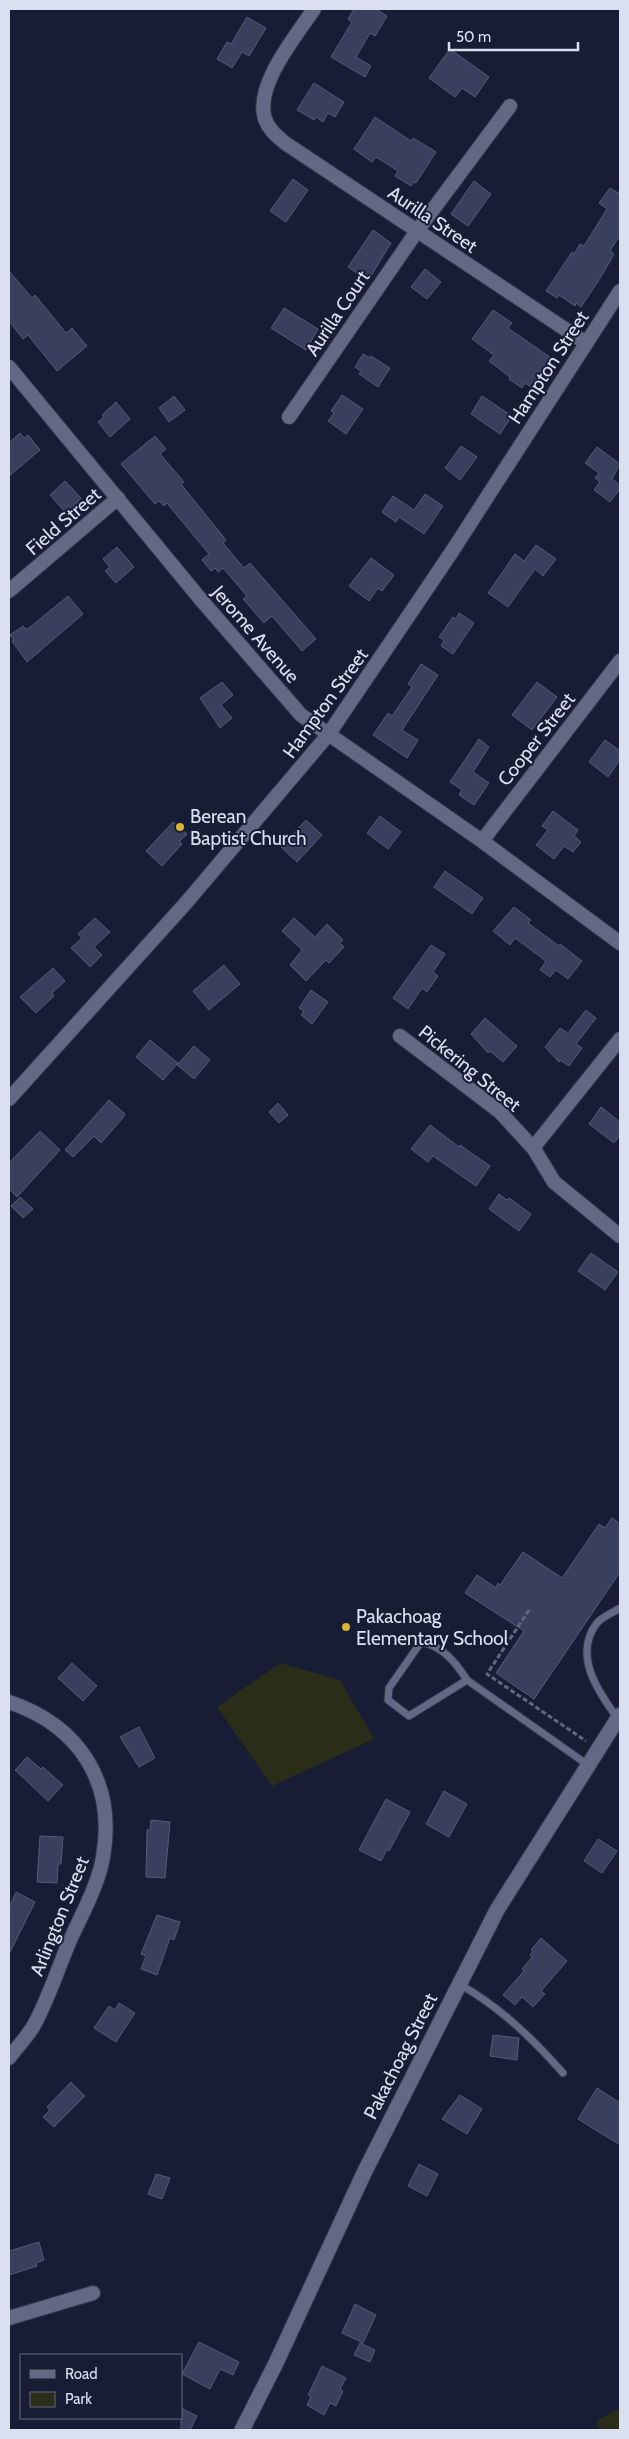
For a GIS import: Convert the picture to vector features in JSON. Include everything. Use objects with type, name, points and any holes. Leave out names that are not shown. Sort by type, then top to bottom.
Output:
[{"type":"street","name":"Aurilla Street","points":[[314,9],[280,61],[264,94],[265,120],[271,130],[285,143],[586,343]]},
{"type":"street","name":"Aurilla Court","points":[[289,417],[417,231],[510,106]]},
{"type":"street","name":"Hampton Street","points":[[9,1099],[185,904],[328,735],[451,553],[620,291]]},
{"type":"street","name":"Jerome Avenue","points":[[9,367],[202,601],[301,715],[482,841],[620,943]]},
{"type":"street","name":"Field Street","points":[[9,591],[118,498]]},
{"type":"street","name":"Cooper Street","points":[[482,841],[620,661]]},
{"type":"street","name":"Pickering Street","points":[[400,1036],[500,1112],[533,1148],[554,1182],[620,1236]]},
{"type":"street","points":[[533,1148],[620,1039]]},
{"type":"street","name":"Arlington Street","points":[[9,1702],[28,1708],[48,1720],[64,1732],[82,1752],[95,1775],[104,1800],[106,1826],[103,1858],[84,1909],[34,2026],[9,2058]]},
{"type":"street","name":"Pakachoag Street","points":[[242,2430],[276,2363],[364,2173],[498,1910],[619,1717]]},
{"type":"street","points":[[9,2318],[94,2294]]},
{"type":"lane","points":[[619,1717],[598,1692],[589,1669],[588,1643],[598,1623],[620,1608]]},
{"type":"lane","points":[[467,1680],[409,1716],[388,1700],[390,1688],[421,1642],[432,1644],[456,1662],[467,1680],[589,1765]]},
{"type":"lane","points":[[459,1984],[485,1998],[511,2019],[563,2073]]},
{"type":"path","points":[[529,1610],[487,1674],[587,1741]]},
{"type":"green space","points":[[280,1663],[340,1680],[374,1739],[272,1786],[217,1707]]},
{"type":"green space","points":[[620,2408],[620,2430],[601,2430],[596,2421]]},
{"type":"building","points":[[354,9],[376,9],[387,16],[375,36],[370,33],[356,57],[371,66],[365,77],[331,57],[352,22],[348,19]]},
{"type":"building","points":[[247,17],[266,28],[249,56],[242,52],[232,68],[217,59],[227,42],[231,44]]},
{"type":"building","points":[[450,49],[489,77],[475,97],[462,88],[455,97],[429,78]]},
{"type":"building","points":[[314,83],[344,102],[335,117],[328,113],[323,122],[316,117],[314,120],[297,110]]},
{"type":"building","points":[[375,117],[411,141],[413,138],[436,152],[416,183],[414,182],[411,186],[395,176],[398,171],[376,157],[372,162],[354,149]]},
{"type":"building","points":[[293,179],[308,190],[286,222],[270,211]]},
{"type":"building","points":[[474,181],[491,194],[468,226],[451,214]]},
{"type":"building","points":[[610,188],[618,193],[620,190],[620,235],[610,251],[614,254],[601,277],[581,307],[576,303],[575,306],[559,295],[557,298],[546,291],[572,252],[574,254],[580,244],[584,246],[607,209],[599,203]]},
{"type":"building","points":[[373,230],[391,243],[368,281],[348,267]]},
{"type":"building","points":[[425,269],[441,282],[427,299],[411,287]]},
{"type":"building","points":[[9,271],[32,298],[35,295],[66,333],[72,328],[87,346],[57,371],[28,335],[23,339],[9,321]]},
{"type":"building","points":[[284,308],[318,329],[306,350],[271,328]]},
{"type":"building","points":[[493,310],[512,323],[508,328],[551,358],[531,387],[525,383],[522,388],[509,379],[510,377],[489,361],[494,355],[472,339]]},
{"type":"building","points":[[363,354],[370,358],[371,356],[390,368],[378,387],[359,374],[361,371],[355,367]]},
{"type":"building","points":[[342,395],[363,409],[346,434],[328,421],[334,413],[331,411]]},
{"type":"building","points":[[174,396],[185,410],[169,422],[159,408]]},
{"type":"building","points":[[482,396],[512,416],[500,434],[471,414]]},
{"type":"building","points":[[116,402],[130,419],[110,437],[98,422],[104,417],[102,415]]},
{"type":"building","points":[[20,433],[24,438],[28,435],[40,450],[9,476],[9,443]]},
{"type":"building","points":[[155,436],[166,449],[160,454],[184,482],[181,484],[226,540],[223,543],[244,568],[250,563],[316,639],[302,651],[272,616],[264,623],[243,599],[247,596],[223,568],[218,572],[215,568],[211,571],[202,560],[209,554],[167,503],[164,506],[159,501],[155,504],[121,464]]},
{"type":"building","points":[[461,446],[477,457],[460,480],[445,468]]},
{"type":"building","points":[[597,447],[620,464],[612,479],[620,485],[620,489],[610,502],[594,490],[600,482],[595,478],[599,473],[585,463]]},
{"type":"building","points":[[65,481],[81,498],[67,514],[50,495]]},
{"type":"building","points":[[425,494],[443,506],[424,534],[399,517],[396,522],[382,512],[393,496],[414,510]]},
{"type":"building","points":[[536,545],[556,559],[543,576],[535,569],[508,607],[488,593],[515,554],[524,561]]},
{"type":"building","points":[[117,547],[134,567],[116,583],[105,571],[110,567],[103,559]]},
{"type":"building","points":[[371,558],[394,575],[382,591],[378,588],[369,601],[349,586]]},
{"type":"building","points":[[68,596],[83,614],[27,662],[12,641],[14,640],[10,635],[23,626],[26,629],[29,628]]},
{"type":"building","points":[[459,613],[474,623],[453,654],[441,646],[444,640],[439,637],[453,617],[456,619]]},
{"type":"building","points":[[421,664],[438,675],[402,730],[418,740],[407,758],[373,735],[388,713],[392,716],[412,687],[408,684]]},
{"type":"building","points":[[222,682],[233,695],[221,705],[232,718],[220,728],[200,698]]},
{"type":"building","points":[[537,682],[557,697],[532,730],[512,715]]},
{"type":"building","points":[[479,739],[489,747],[473,772],[489,783],[474,805],[459,795],[462,790],[450,782]]},
{"type":"building","points":[[605,740],[620,751],[620,760],[608,777],[589,762]]},
{"type":"building","points":[[553,811],[578,830],[574,836],[581,842],[573,852],[564,846],[554,859],[536,845],[548,830],[542,826]]},
{"type":"building","points":[[380,816],[401,832],[388,849],[367,833]]},
{"type":"building","points":[[306,820],[322,835],[297,862],[281,847]]},
{"type":"building","points":[[173,822],[187,834],[179,842],[182,844],[162,866],[146,851]]},
{"type":"building","points":[[445,871],[483,898],[472,914],[434,887]]},
{"type":"building","points":[[514,907],[531,920],[528,923],[582,961],[568,979],[556,970],[550,977],[540,970],[546,961],[515,938],[510,945],[493,931]]},
{"type":"building","points":[[95,918],[110,932],[94,947],[102,955],[90,967],[71,948],[82,938],[78,934]]},
{"type":"building","points":[[294,918],[315,937],[327,924],[343,940],[340,943],[344,947],[329,963],[326,960],[306,981],[290,965],[302,950],[282,931]]},
{"type":"building","points":[[431,945],[445,954],[433,972],[438,976],[427,992],[422,988],[408,1009],[393,998]]},
{"type":"building","points":[[224,965],[240,984],[209,1010],[193,991]]},
{"type":"building","points":[[53,968],[65,981],[52,993],[54,996],[36,1013],[20,997]]},
{"type":"building","points":[[311,990],[328,1002],[312,1024],[301,1015],[304,1011],[299,1008]]},
{"type":"building","points":[[586,1010],[596,1018],[576,1044],[582,1048],[569,1066],[560,1060],[559,1062],[545,1047],[560,1028],[568,1033]]},
{"type":"building","points":[[485,1018],[517,1046],[503,1062],[490,1051],[488,1053],[471,1034]]},
{"type":"building","points":[[150,1040],[178,1063],[163,1080],[136,1057]]},
{"type":"building","points":[[194,1046],[210,1060],[194,1079],[177,1065]]},
{"type":"building","points":[[109,1100],[125,1114],[122,1119],[101,1143],[94,1136],[73,1157],[65,1150]]},
{"type":"building","points":[[278,1103],[288,1115],[279,1123],[269,1112]]},
{"type":"building","points":[[601,1107],[620,1122],[620,1135],[614,1143],[589,1124]]},
{"type":"building","points":[[430,1125],[459,1147],[460,1145],[490,1166],[476,1186],[433,1156],[428,1162],[411,1149]]},
{"type":"building","points":[[40,1131],[60,1150],[17,1197],[9,1189],[9,1163]]},
{"type":"building","points":[[499,1194],[507,1200],[509,1198],[531,1214],[519,1231],[489,1209]]},
{"type":"building","points":[[20,1197],[33,1209],[23,1218],[11,1206]]},
{"type":"building","points":[[591,1253],[618,1272],[605,1290],[578,1271]]},
{"type":"building","points":[[612,1518],[620,1524],[620,1572],[534,1699],[496,1673],[524,1631],[465,1593],[477,1575],[496,1588],[523,1552],[562,1578],[599,1524],[605,1528]]},
{"type":"building","points":[[72,1663],[97,1686],[83,1701],[58,1678]]},
{"type":"building","points":[[139,1727],[155,1758],[139,1767],[120,1737]]},
{"type":"building","points":[[27,1757],[41,1769],[43,1767],[63,1785],[48,1801],[15,1770]]},
{"type":"building","points":[[444,1791],[467,1804],[449,1837],[426,1824]]},
{"type":"building","points":[[386,1799],[410,1812],[389,1851],[387,1849],[381,1861],[359,1850]]},
{"type":"building","points":[[151,1820],[170,1822],[165,1878],[146,1877],[147,1830],[150,1830]]},
{"type":"building","points":[[40,1836],[63,1837],[61,1864],[58,1864],[57,1883],[37,1882]]},
{"type":"building","points":[[598,1839],[617,1851],[602,1873],[584,1861]]},
{"type":"building","points":[[16,1892],[35,1902],[9,1954],[9,1908]]},
{"type":"building","points":[[157,1915],[180,1922],[174,1940],[170,1938],[157,1975],[141,1969],[146,1956],[141,1954]]},
{"type":"building","points":[[541,1938],[567,1961],[541,1991],[545,1994],[533,2007],[522,1997],[515,2005],[503,1995],[524,1971],[522,1969],[532,1957],[530,1955],[533,1951],[531,1950]]},
{"type":"building","points":[[119,2003],[135,2013],[116,2042],[94,2028],[109,2006],[115,2010]]},
{"type":"building","points":[[493,2035],[519,2038],[517,2060],[490,2056]]},
{"type":"building","points":[[71,2082],[85,2096],[54,2127],[43,2117],[50,2110],[47,2107]]},
{"type":"building","points":[[597,2088],[620,2103],[620,2145],[578,2119]]},
{"type":"building","points":[[460,2095],[482,2109],[467,2134],[442,2119]]},
{"type":"building","points":[[419,2164],[438,2174],[427,2196],[408,2186]]},
{"type":"building","points":[[156,2174],[170,2178],[162,2199],[148,2194]]},
{"type":"building","points":[[39,2242],[44,2260],[36,2263],[37,2266],[9,2275],[9,2251]]},
{"type":"building","points":[[355,2304],[376,2315],[363,2343],[342,2333]]},
{"type":"building","points":[[199,2342],[239,2362],[233,2375],[220,2369],[210,2389],[182,2374]]},
{"type":"building","points":[[360,2343],[375,2350],[370,2362],[354,2355]]},
{"type":"building","points":[[322,2366],[346,2378],[340,2389],[343,2391],[336,2406],[330,2403],[324,2415],[307,2405],[311,2397],[308,2395]]},
{"type":"building","points":[[182,2408],[197,2416],[190,2430],[181,2430]]},
{"type":"place","name":"Berean Baptist Church","points":[[180,827]]},
{"type":"place","name":"Pakachoag Elementary School","points":[[346,1627]]}]
